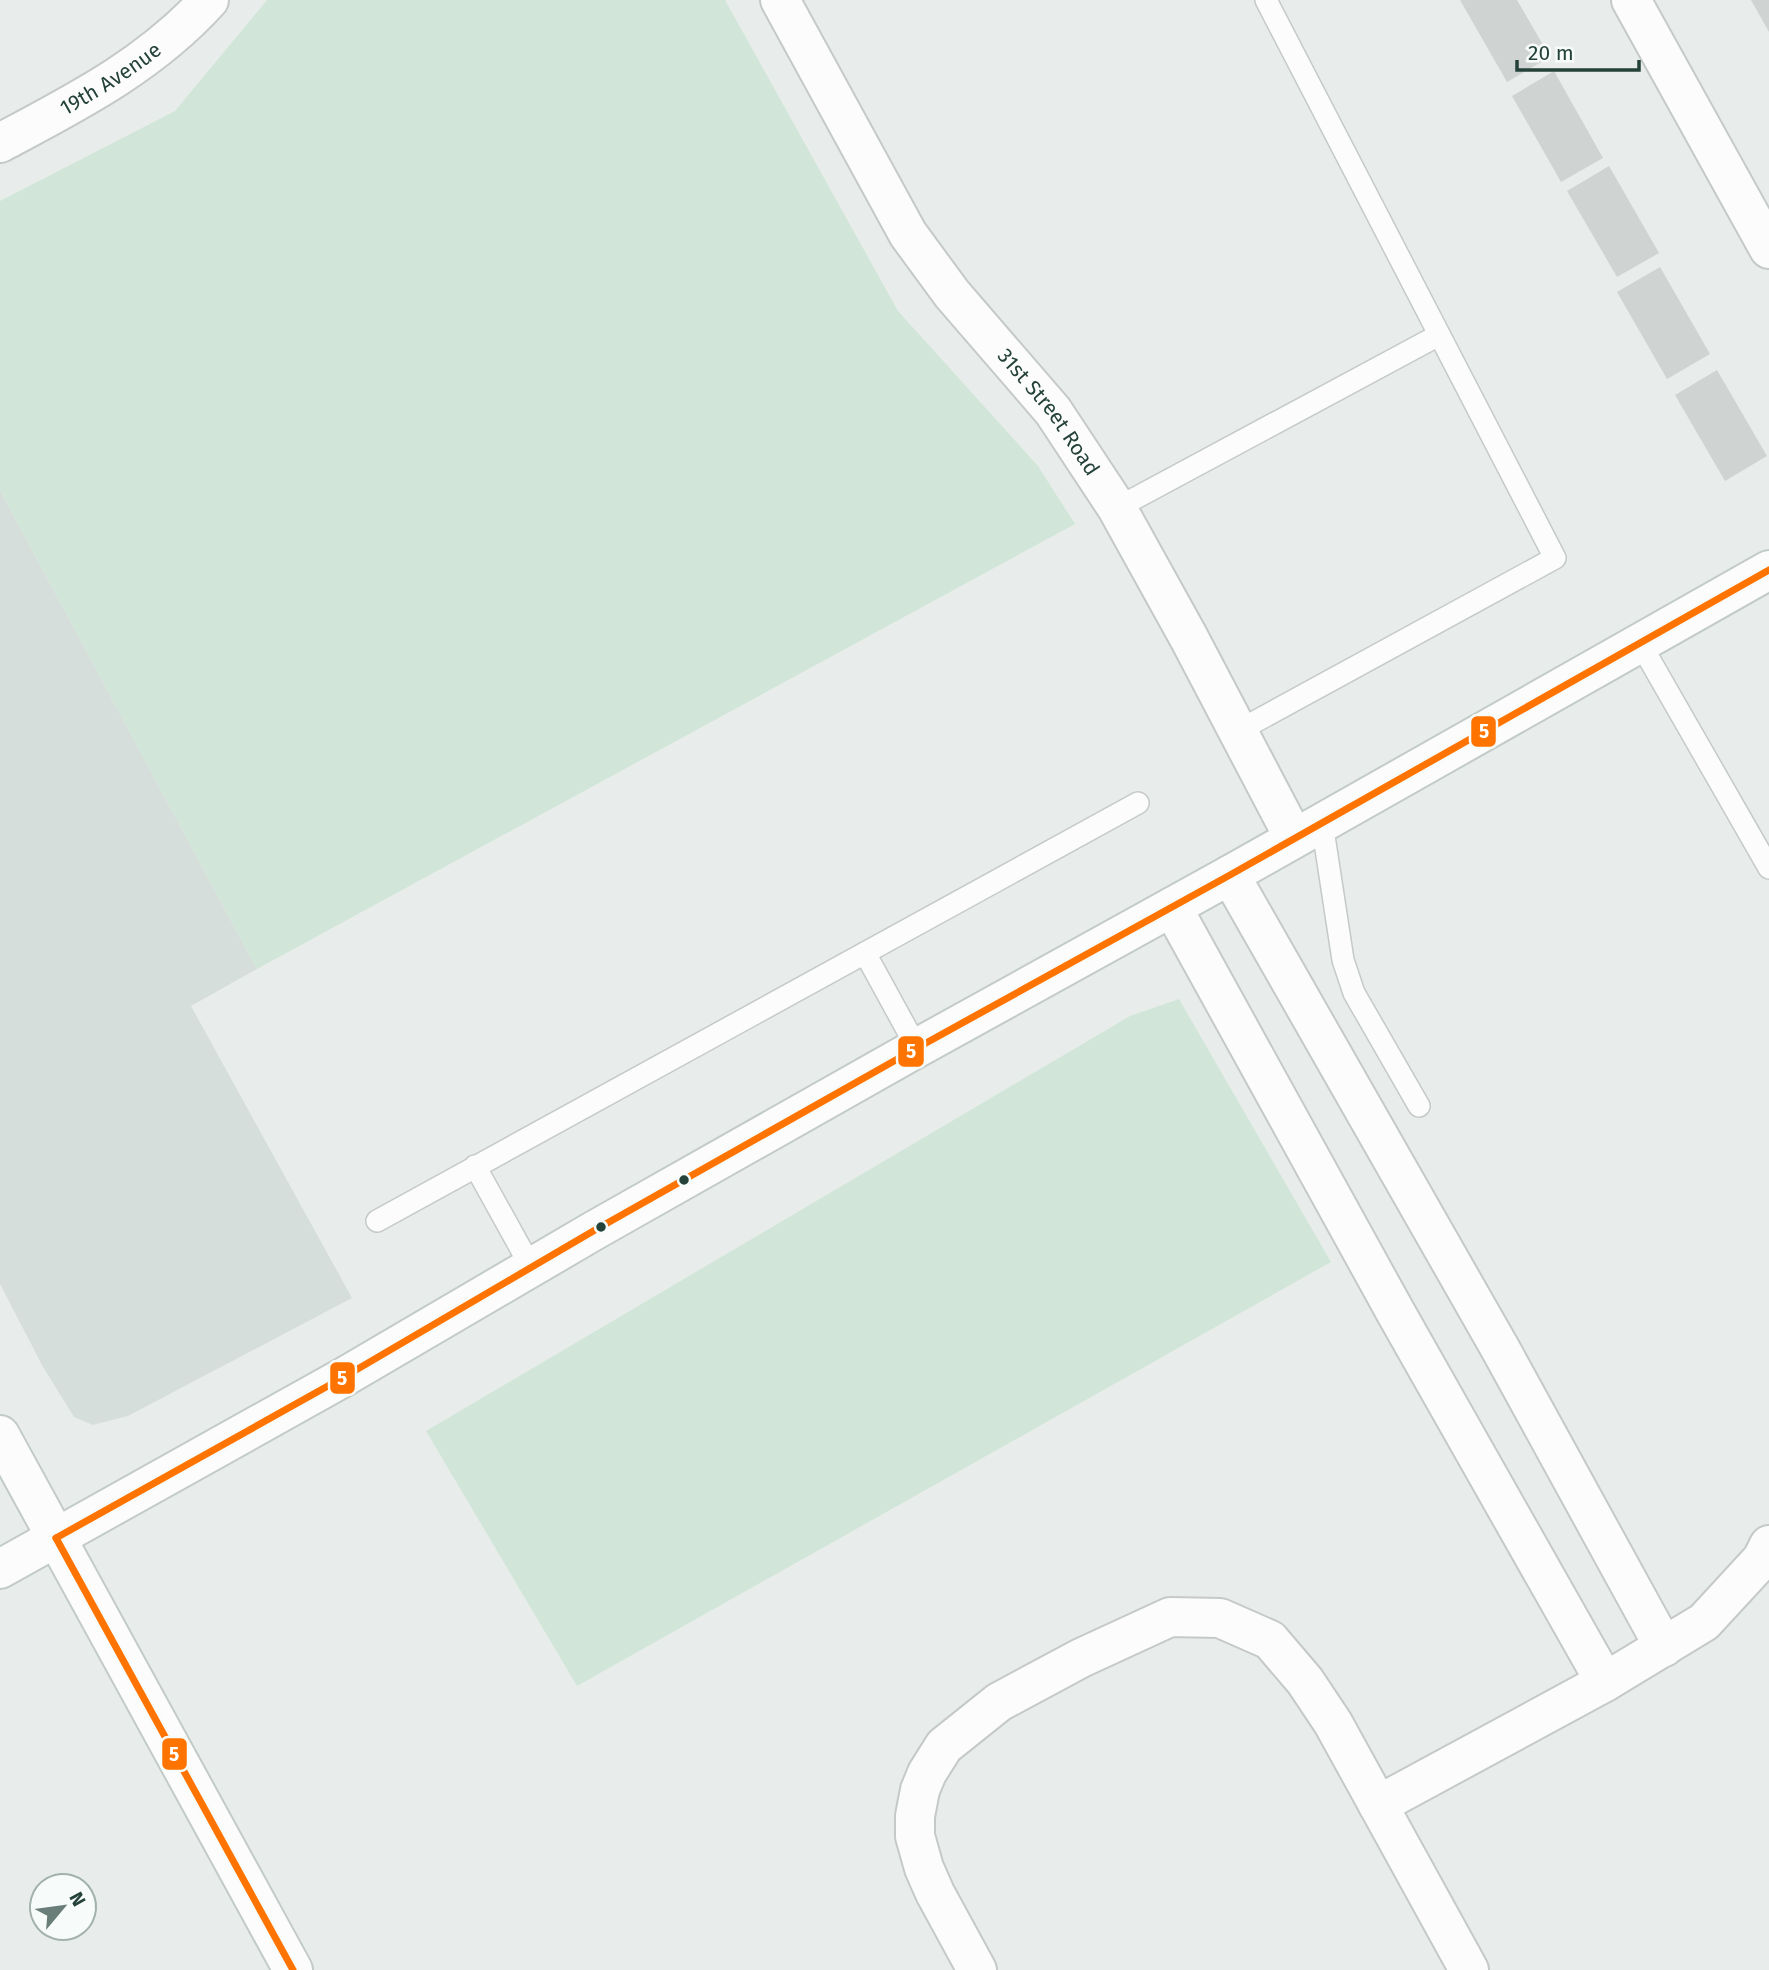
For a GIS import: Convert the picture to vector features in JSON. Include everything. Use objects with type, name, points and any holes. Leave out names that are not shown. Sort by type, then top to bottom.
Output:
[{"type":"street","name":"19th Avenue","points":[[0,143],[133,68],[186,26],[209,0]]},
{"type":"street","name":"31st Street Road","points":[[780,0],[908,234],[968,313],[1053,411],[1117,508],[1238,731],[1308,831]]},
{"type":"street","points":[[1631,0],[1769,249]]},
{"type":"street","points":[[0,1569],[344,1377],[531,1267],[917,1048],[1769,570]]},
{"type":"street","points":[[1230,874],[1501,1350],[1664,1647]]},
{"type":"street","points":[[1172,907],[1396,1313],[1605,1682]]},
{"type":"street","points":[[0,1435],[293,1970]]},
{"type":"street","points":[[1378,1805],[1605,1682],[1704,1622],[1762,1559],[1769,1545]]},
{"type":"street","points":[[977,1970],[935,1893],[924,1868],[915,1836],[915,1816],[920,1790],[927,1773],[944,1746],[999,1702],[1081,1658],[1170,1617],[1220,1618],[1270,1640],[1305,1681],[1333,1723],[1469,1970]]},
{"type":"lane","points":[[1238,731],[1555,558],[1266,0]]},
{"type":"lane","points":[[1117,508],[1439,335]]},
{"type":"lane","points":[[1640,643],[1769,868]]},
{"type":"lane","points":[[377,1221],[1138,803]]},
{"type":"lane","points":[[1308,831],[1354,993],[1419,1106]]},
{"type":"lane","points":[[865,953],[917,1048]]},
{"type":"lane","points":[[475,1166],[531,1267]]},
{"type":"shaded area","points":[[0,490],[257,969],[191,1006],[352,1298],[128,1416],[93,1425],[74,1417],[43,1367],[0,1284]]},
{"type":"green space","points":[[267,0],[725,0],[898,311],[1038,466],[1075,524],[257,969],[0,490],[0,201],[175,111]]},
{"type":"green space","points":[[1179,999],[1331,1262],[577,1686],[426,1431],[1130,1016]]},
{"type":"building","points":[[1460,0],[1517,0],[1550,57],[1507,82]]},
{"type":"building","points":[[1751,0],[1769,0],[1769,32]]},
{"type":"building","points":[[1554,71],[1603,158],[1561,182],[1512,96]]},
{"type":"building","points":[[1609,166],[1659,253],[1617,277],[1567,191]]},
{"type":"building","points":[[1660,267],[1710,354],[1667,379],[1617,292]]},
{"type":"building","points":[[1717,370],[1767,456],[1725,481],[1675,395]]},
{"type":"transit line","name":"5","points":[[56,1538],[344,1377],[595,1230],[917,1048],[1230,875],[1769,570]]},
{"type":"transit line","name":"5","points":[[56,1538],[293,1970]]}]
